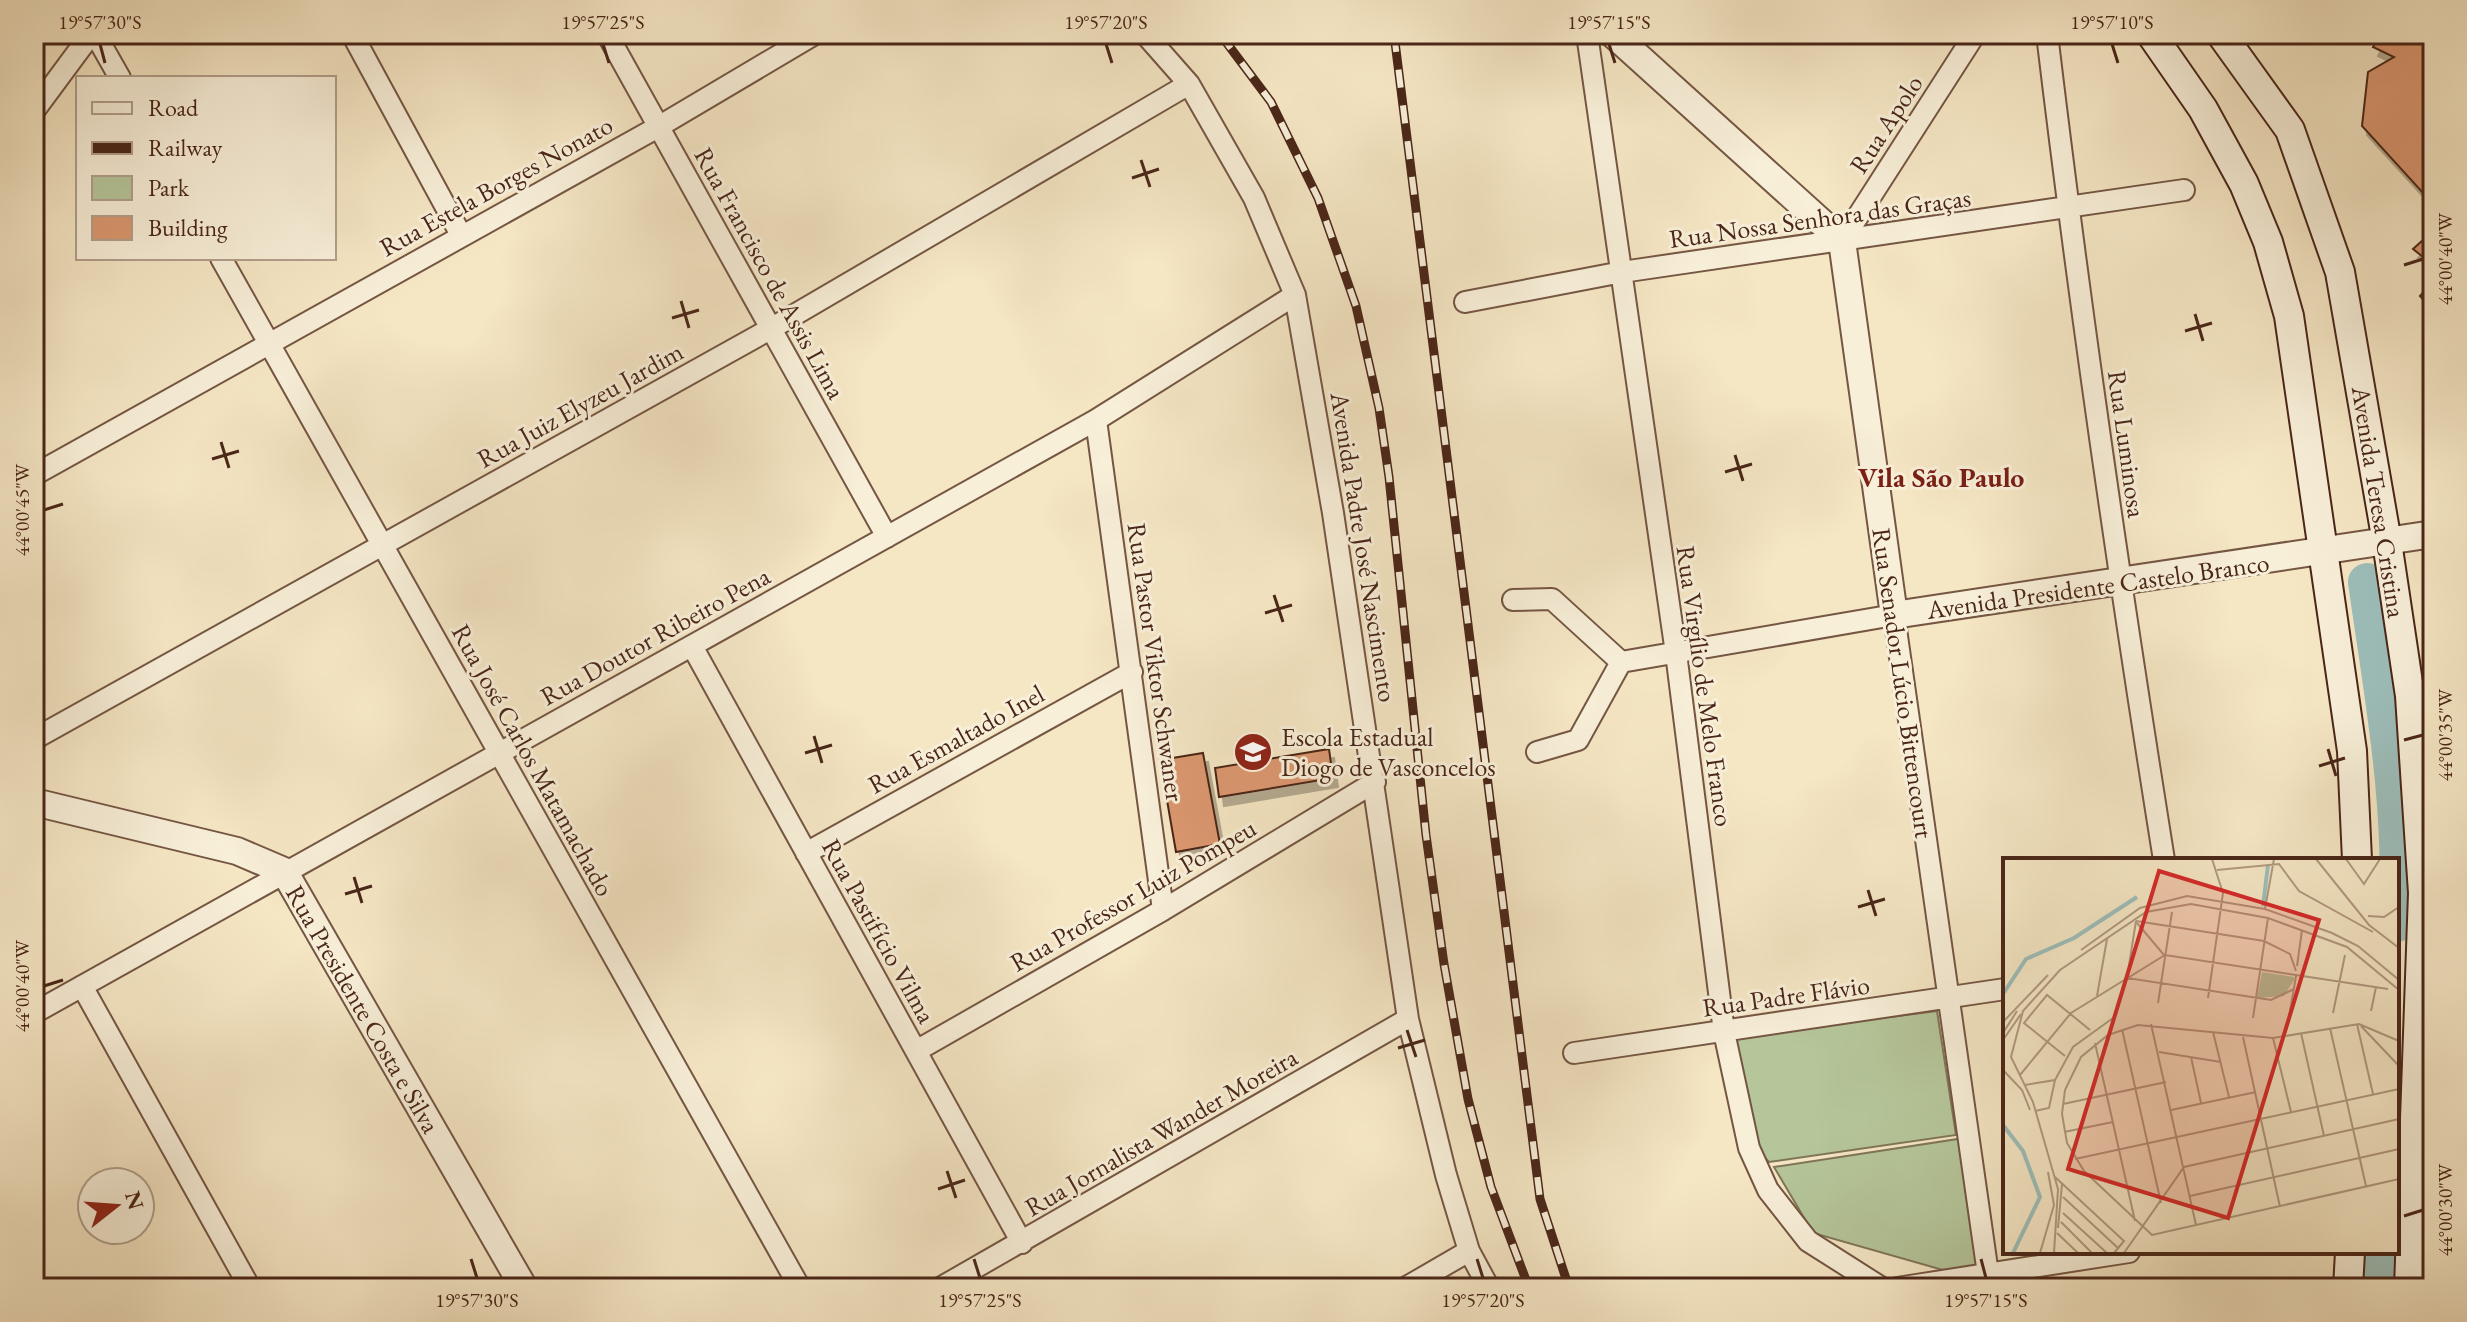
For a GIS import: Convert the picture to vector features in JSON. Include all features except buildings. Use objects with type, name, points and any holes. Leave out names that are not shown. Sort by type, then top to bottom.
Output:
[{"type":"main road","points":[[2151,34],[2203,109],[2244,184],[2268,242],[2289,316],[2352,751],[2357,858]]},
{"type":"main road","name":"Avenida Teresa Cristina","points":[[2221,34],[2290,130],[2340,272],[2387,542],[2410,696],[2428,892],[2409,1288]]},
{"type":"main road","points":[[2348,1288],[2350,1254]]},
{"type":"street","points":[[34,111],[93,34],[119,76]]},
{"type":"street","points":[[352,34],[461,235]]},
{"type":"street","name":"Rua Francisco de Assis Lima","points":[[607,34],[887,537]]},
{"type":"street","name":"Rua Estela Borges Nonato","points":[[34,475],[658,127],[815,34]]},
{"type":"street","name":"Avenida Padre José Nascimento","points":[[1145,34],[1189,84],[1254,198],[1295,295],[1375,782],[1408,1019],[1446,1175],[1469,1251],[1489,1288]]},
{"type":"street","name":"Rua Virgílio de Melo Franco","points":[[1587,34],[1676,653],[1724,1032],[1749,1148],[1768,1190],[1808,1241],[1882,1288]]},
{"type":"street","points":[[1613,34],[1842,241]]},
{"type":"street","name":"Rua Apolo","points":[[1842,241],[1975,34]]},
{"type":"street","name":"Rua Luminosa","points":[[2047,34],[2120,583],[2164,858]]},
{"type":"street","name":"Rua Juiz Elyzeu Jardim","points":[[34,739],[772,328],[1189,84]]},
{"type":"street","name":"Rua Nossa Senhora das Graças","points":[[1465,302],[1622,272],[2184,190]]},
{"type":"street","name":"Rua Senador Lúcio Bittencourt","points":[[1842,241],[1989,1282]]},
{"type":"street","name":"Rua José Carlos Matamachado","points":[[222,260],[800,1288]]},
{"type":"street","name":"Rua Doutor Ribeiro Pena","points":[[34,1013],[1096,420],[1295,295]]},
{"type":"street","name":"Rua Pastor Viktor Schwaner","points":[[1096,420],[1163,910]]},
{"type":"street","name":"Avenida Presidente Castelo Branco","points":[[1621,662],[1894,615],[2433,534]]},
{"type":"street","points":[[1513,600],[1552,599],[1621,662],[1578,740],[1537,752]]},
{"type":"street","name":"Rua Pastifício Vilma","points":[[692,646],[1022,1243]]},
{"type":"street","name":"Rua Esmaltado Inel","points":[[806,853],[1132,672]]},
{"type":"street","name":"Rua Professor Luiz Pompeu","points":[[916,1051],[1163,910],[1375,782]]},
{"type":"street","name":"Rua Presidente Costa e Silva","points":[[34,802],[237,851],[284,871],[524,1288]]},
{"type":"street","points":[[82,986],[250,1288]]},
{"type":"street","name":"Rua Padre Flávio","points":[[1574,1053],[2003,989]]},
{"type":"street","name":"Rua Jornalista Wander Moreira","points":[[940,1288],[1408,1019]]},
{"type":"street","points":[[1405,1288],[1469,1251]]},
{"type":"street","points":[[2028,1269],[2054,1254]]},
{"type":"street","points":[[1897,1288],[1989,1282],[2028,1269],[2117,1254]]},
{"type":"green space","points":[[1937,1011],[1956,1135],[1769,1162],[1758,1150],[1733,1037]]},
{"type":"green space","points":[[1958,1139],[1981,1267],[1957,1274],[1813,1233],[1774,1167]]},
{"type":"waterway","points":[[2367,582],[2386,709],[2398,858]]},
{"type":"waterway","points":[[2400,886],[2414,881]]},
{"type":"waterway","points":[[2381,1288],[2382,1254]]},
{"type":"railway","points":[[1220,34],[1271,102],[1318,198],[1356,306],[1379,408],[1389,477],[1426,835],[1444,964],[1468,1099],[1491,1187],[1529,1288]]},
{"type":"railway","points":[[1394,34],[1540,1199],[1569,1288]]},
{"type":"place","name":"Escola Estadual Diogo de Vasconcelos","points":[[1253,752]]},
{"type":"district","name":"Vila São Paulo","points":[[1941,477]]}]
